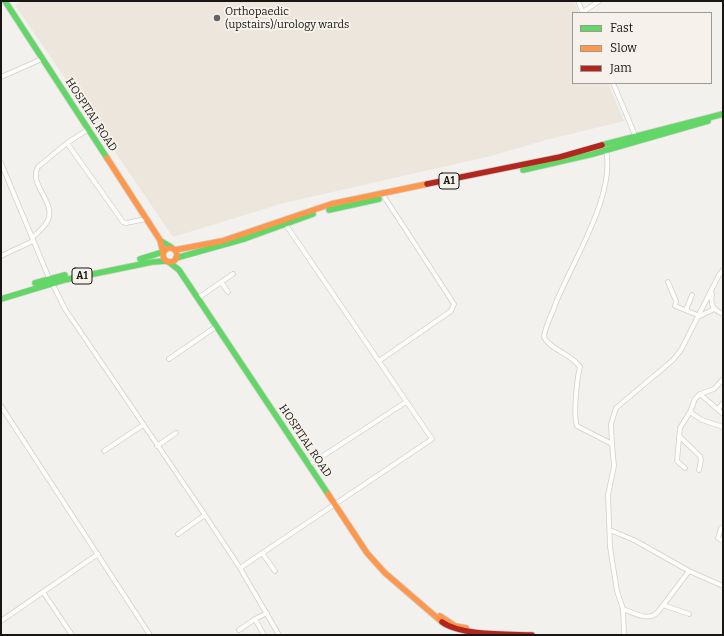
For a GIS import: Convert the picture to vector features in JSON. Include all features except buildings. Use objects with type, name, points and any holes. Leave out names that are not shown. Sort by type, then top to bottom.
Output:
[{"type":"main road","name":"HOSPITAL ROAD","points":[[5,1],[87,130],[160,240]]},
{"type":"main road","name":"A1","points":[[173,248],[222,241],[331,204],[530,164],[635,135],[723,114]]},
{"type":"main road","name":"A1","points":[[176,259],[223,246],[286,225],[311,214],[330,209],[546,165],[723,118]]},
{"type":"main road","points":[[160,240],[173,248],[177,253],[176,259],[179,270]]},
{"type":"main road","points":[[160,240],[163,256],[167,262],[179,270]]},
{"type":"main road","points":[[162,251],[173,248]]},
{"type":"main road","name":"A1","points":[[1,294],[155,256],[162,251]]},
{"type":"main road","points":[[167,262],[176,259]]},
{"type":"main road","name":"A1","points":[[1,299],[51,281],[128,266],[167,262]]},
{"type":"main road","name":"HOSPITAL ROAD","points":[[179,270],[376,564],[389,577],[452,629]]},
{"type":"main road","points":[[446,635],[452,629],[529,635]]},
{"type":"street","points":[[578,1],[583,12],[599,1]]},
{"type":"street","points":[[1,77],[42,59]]},
{"type":"street","points":[[613,84],[635,135]]},
{"type":"street","points":[[1,256],[32,240],[47,222],[50,213],[36,178],[35,171],[67,143],[87,130]]},
{"type":"street","points":[[67,143],[123,222],[126,223],[146,219]]},
{"type":"street","points":[[606,150],[609,163],[605,189],[579,255],[560,293],[544,335],[547,342],[571,357],[580,367],[576,412],[577,426],[580,429],[601,437],[612,444]]},
{"type":"street","points":[[1,163],[32,240],[65,309],[240,568],[279,635]]},
{"type":"street","points":[[379,361],[451,311],[454,304],[385,198]]},
{"type":"street","points":[[240,568],[432,439],[286,225]]},
{"type":"street","points":[[624,635],[622,609],[611,561],[608,495],[614,466],[611,424],[616,408],[673,360],[682,350],[723,270]]},
{"type":"street","points":[[198,298],[233,274]]},
{"type":"street","points":[[221,282],[228,292]]},
{"type":"street","points":[[668,282],[676,301],[675,306],[700,316],[714,309]]},
{"type":"street","points":[[712,289],[712,305],[714,309],[723,314]]},
{"type":"street","points":[[686,310],[692,295]]},
{"type":"street","points":[[169,359],[217,326]]},
{"type":"street","points":[[685,468],[677,461],[680,428],[690,412],[695,399],[700,394],[714,389],[723,379]]},
{"type":"street","points":[[700,394],[723,414]]},
{"type":"street","points":[[309,464],[406,402]]},
{"type":"street","points":[[718,409],[723,403]]},
{"type":"street","points":[[1,406],[150,635]]},
{"type":"street","points":[[690,412],[702,420],[722,425]]},
{"type":"street","points":[[104,451],[143,425]]},
{"type":"street","points":[[157,446],[176,433]]},
{"type":"street","points":[[679,436],[700,456],[702,460],[699,470]]},
{"type":"street","points":[[178,534],[205,515]]},
{"type":"street","points":[[721,528],[718,538],[723,542]]},
{"type":"street","points":[[610,530],[641,544],[689,571],[723,586]]},
{"type":"street","points":[[262,553],[275,571]]},
{"type":"street","points":[[1,622],[98,554]]},
{"type":"street","points":[[622,609],[650,618],[656,614],[689,571]]},
{"type":"street","points":[[43,592],[72,635]]},
{"type":"street","points":[[663,605],[689,614]]},
{"type":"street","points":[[239,630],[267,612]]},
{"type":"street","points":[[255,619],[264,635]]},
{"type":"shaded area","points":[[23,1],[574,1],[579,12],[572,12],[572,84],[608,84],[624,121],[546,140],[491,156],[284,203],[173,237],[15,5]]},
{"type":"traffic: fast","points":[[5,1],[107,158]]},
{"type":"traffic: fast","points":[[602,145],[723,114]]},
{"type":"traffic: fast","points":[[523,170],[593,154],[708,121]]},
{"type":"traffic: fast","points":[[329,210],[379,199]]},
{"type":"traffic: fast","points":[[176,258],[244,239],[313,214]]},
{"type":"traffic: fast","points":[[161,241],[171,247]]},
{"type":"traffic: fast","points":[[140,259],[163,252]]},
{"type":"traffic: fast","points":[[1,299],[64,280],[152,262],[166,261]]},
{"type":"traffic: fast","points":[[169,262],[179,270],[328,494]]},
{"type":"traffic: fast","points":[[35,283],[65,275]]},
{"type":"traffic: slow","points":[[107,158],[160,240],[163,252]]},
{"type":"traffic: slow","points":[[175,250],[222,241],[331,204],[427,184]]},
{"type":"traffic: slow","points":[[167,248],[173,248],[177,252],[177,255],[177,258],[173,262],[167,262],[163,258],[163,252],[167,248]]},
{"type":"traffic: slow","points":[[328,494],[367,553],[385,573],[442,622]]},
{"type":"traffic: slow","points":[[440,616],[455,626],[466,628]]},
{"type":"traffic: jam","points":[[427,184],[560,157],[602,145]]},
{"type":"traffic: jam","points":[[442,622],[450,627],[472,632],[532,635]]},
{"type":"place","name":"Orthopaedic (upstairs)/urology wards","points":[[217,18]]}]
